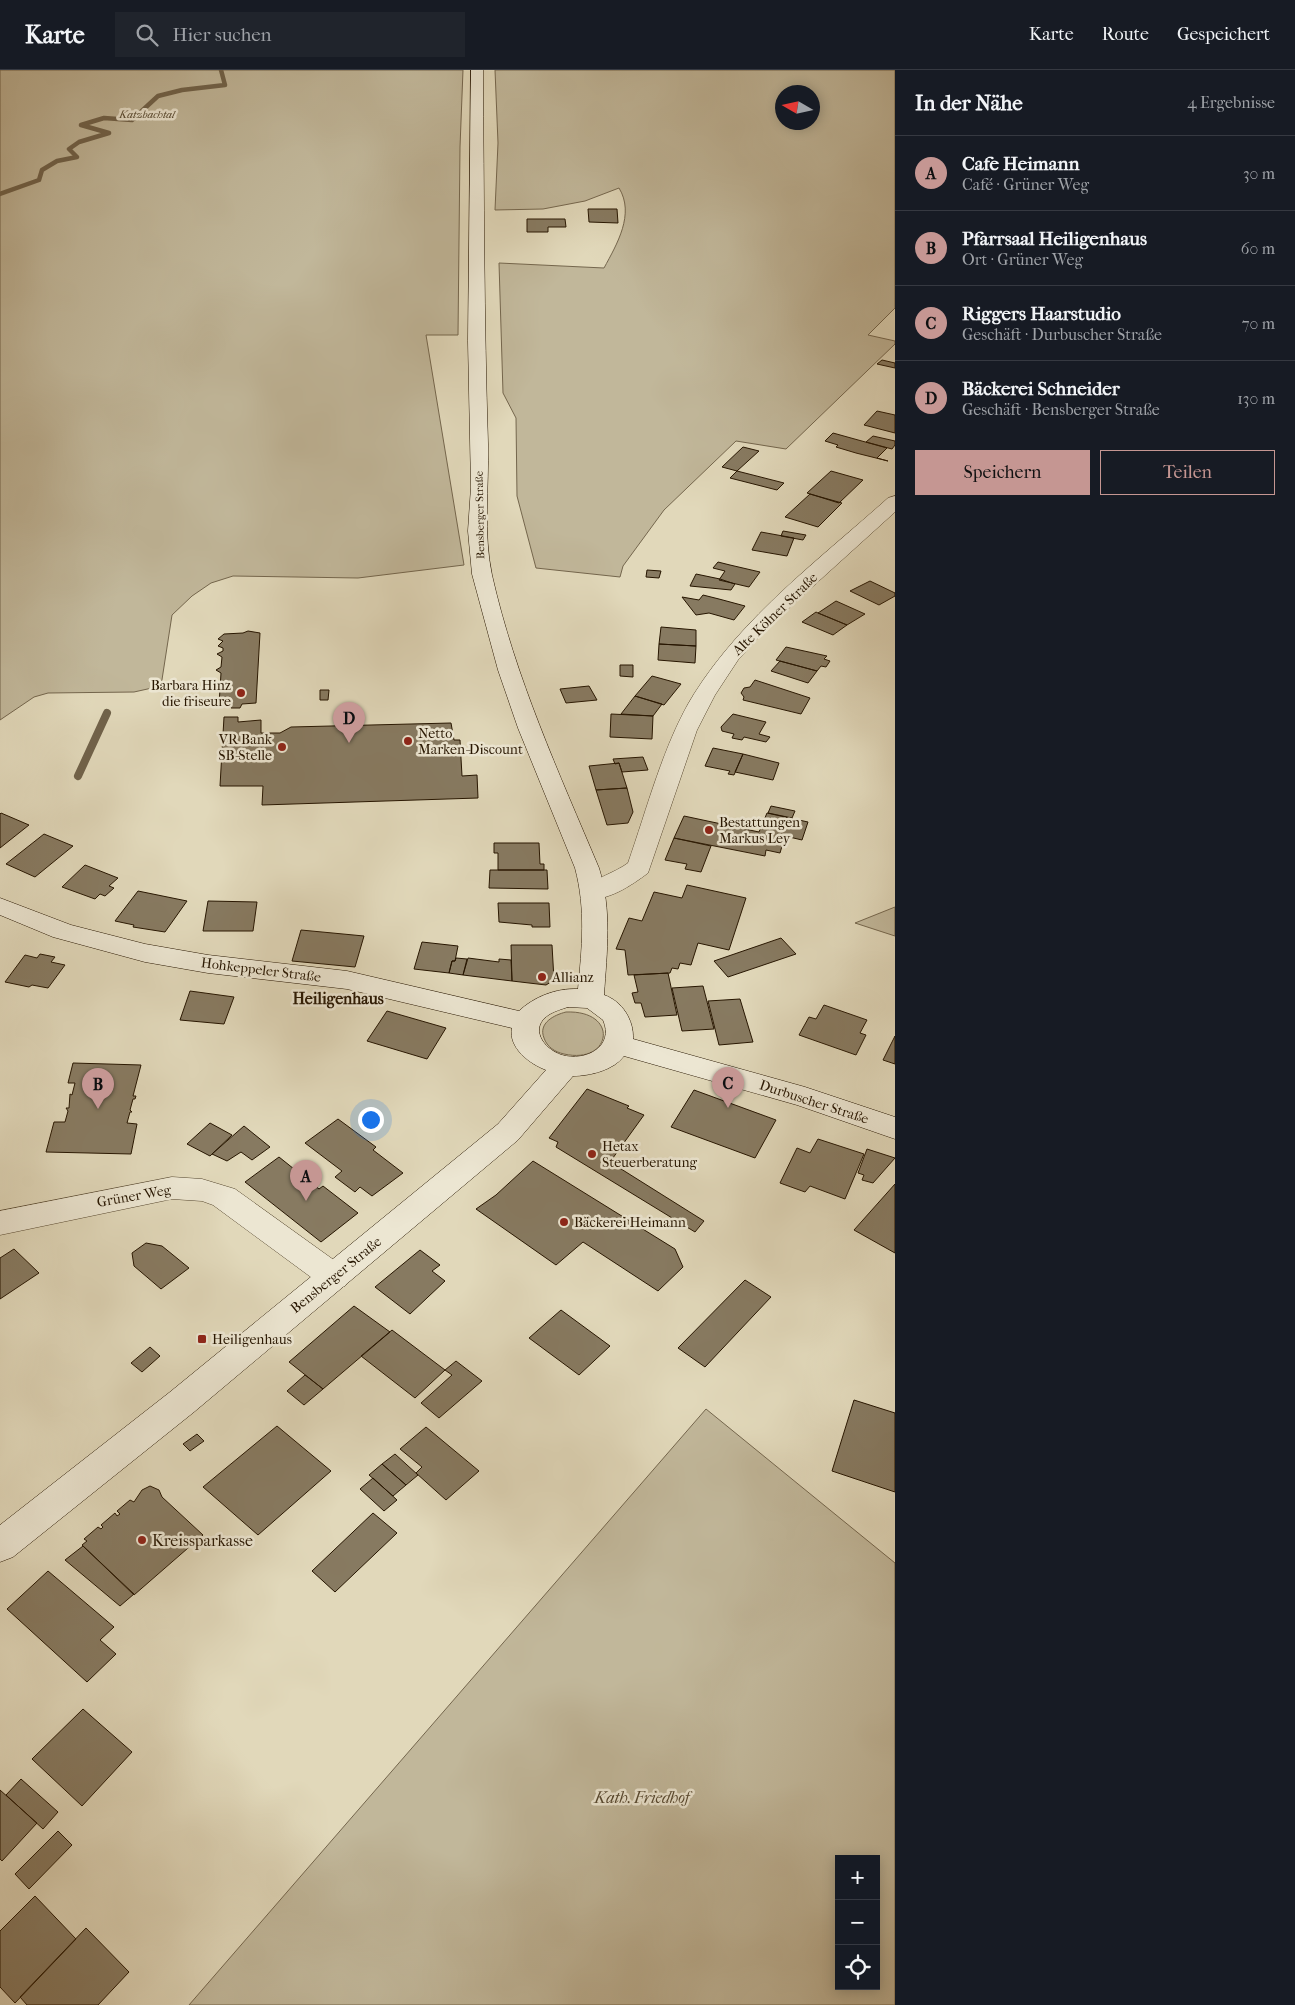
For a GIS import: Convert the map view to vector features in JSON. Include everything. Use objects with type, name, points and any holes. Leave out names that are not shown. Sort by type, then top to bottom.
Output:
[{"type":"main road","name":"Bensberger Straße","points":[[477,70],[476,341],[480,487],[478,531],[482,574],[509,670],[528,728],[587,868],[594,892],[596,932],[590,1000]]},
{"type":"main road","name":"Alte Kölner Straße","points":[[594,892],[625,878],[638,867],[686,730],[704,695],[730,656],[760,624],[895,502]]},
{"type":"main road","name":"Hohkeppeler Straße","points":[[0,906],[62,931],[145,953],[208,964],[347,980],[526,1022]]},
{"type":"main road","points":[[566,998],[590,1000],[602,1004],[614,1015],[618,1023],[620,1037],[618,1045],[609,1056],[597,1063],[583,1067],[565,1067],[547,1060],[534,1052],[526,1042],[523,1032],[526,1022],[531,1012],[540,1005],[566,998]]},
{"type":"main road","name":"Durbuscher Straße","points":[[618,1045],[805,1097],[895,1128]]},
{"type":"main road","name":"Bensberger Straße","points":[[0,1546],[182,1402],[508,1132],[565,1067]]},
{"type":"main road","name":"Grüner Weg","points":[[0,1223],[172,1188],[202,1190],[224,1197],[334,1277]]},
{"type":"green space","name":"Katzbachtal","points":[[0,70],[463,70],[460,147],[458,335],[426,335],[464,565],[358,578],[233,576],[211,583],[192,596],[172,615],[161,686],[134,692],[48,693],[34,697],[0,720]]},
{"type":"green space","points":[[495,70],[895,70],[895,308],[868,335],[895,341],[895,344],[786,449],[736,441],[664,510],[623,566],[620,577],[536,568],[517,496],[516,418],[503,393],[499,263],[604,268],[619,239],[625,218],[623,198],[619,188],[585,201],[543,209],[495,210],[498,143]]},
{"type":"green space","points":[[895,907],[895,936],[855,923]]},
{"type":"green space","points":[[566,1012],[583,1014],[595,1019],[602,1027],[603,1036],[600,1045],[592,1052],[580,1055],[564,1054],[547,1044],[543,1033],[545,1024],[557,1015]]},
{"type":"green space","name":"Kath. Friedhof","points":[[706,1409],[895,1563],[895,2005],[189,2005]]},
{"type":"building","points":[[588,209],[617,209],[618,223],[589,222]]},
{"type":"building","points":[[527,219],[565,219],[566,227],[548,227],[548,232],[527,232]]},
{"type":"building","points":[[882,360],[895,363],[895,368],[877,364]]},
{"type":"building","points":[[877,411],[895,415],[895,433],[864,425]]},
{"type":"building","points":[[833,433],[887,448],[877,458],[888,461],[836,447],[838,445],[825,441]]},
{"type":"building","points":[[873,436],[895,441],[895,445],[892,449],[866,442]]},
{"type":"building","points":[[743,447],[759,451],[737,471],[722,467]]},
{"type":"building","points":[[737,471],[784,483],[777,490],[730,478]]},
{"type":"building","points":[[831,471],[863,480],[839,503],[807,493]]},
{"type":"building","points":[[810,494],[842,503],[818,527],[785,517]]},
{"type":"building","points":[[783,531],[806,535],[803,540],[781,536]]},
{"type":"building","points":[[761,532],[794,538],[787,556],[752,550]]},
{"type":"building","points":[[718,562],[760,572],[749,587],[719,580],[725,571],[713,568]]},
{"type":"building","points":[[647,570],[661,571],[659,578],[646,577]]},
{"type":"building","points":[[696,574],[735,584],[731,590],[690,586]]},
{"type":"building","points":[[870,581],[895,593],[895,596],[879,605],[850,591]]},
{"type":"building","points":[[703,595],[745,606],[734,620],[709,613],[696,615],[682,597],[699,600]]},
{"type":"building","points":[[836,601],[865,614],[847,625],[818,613]]},
{"type":"building","points":[[816,612],[847,625],[833,635],[802,622]]},
{"type":"building","points":[[661,627],[696,630],[696,646],[659,644]]},
{"type":"building","points":[[248,631],[260,633],[256,703],[242,704],[240,708],[231,708],[232,704],[219,705],[221,673],[216,670],[221,667],[222,657],[217,654],[223,651],[223,648],[218,646],[223,641],[218,639],[224,634]]},
{"type":"building","points":[[659,644],[696,646],[695,663],[658,660]]},
{"type":"building","points":[[786,647],[827,656],[824,659],[830,661],[826,667],[821,666],[817,671],[776,660]]},
{"type":"building","points":[[780,661],[817,671],[808,683],[771,671]]},
{"type":"building","points":[[620,665],[633,665],[633,677],[620,676]]},
{"type":"building","points":[[652,676],[681,684],[664,705],[635,696]]},
{"type":"building","points":[[755,680],[810,698],[801,714],[743,700],[744,697],[741,693],[744,688],[750,687]]},
{"type":"building","points":[[589,686],[597,700],[566,703],[560,689]]},
{"type":"building","points":[[320,690],[329,690],[328,700],[320,700]]},
{"type":"building","points":[[635,696],[662,704],[653,716],[621,714]]},
{"type":"building","points":[[611,714],[653,716],[652,739],[610,737]]},
{"type":"building","points":[[733,714],[766,722],[759,734],[770,737],[766,742],[744,737],[742,740],[732,738],[734,734],[722,731],[721,727]]},
{"type":"building","points":[[224,717],[238,717],[238,722],[261,720],[261,733],[280,733],[291,727],[451,723],[454,740],[460,740],[462,776],[477,775],[478,798],[262,805],[263,786],[220,786]]},
{"type":"building","points":[[713,748],[743,754],[734,775],[728,774],[730,771],[705,766]]},
{"type":"building","points":[[743,754],[779,763],[773,780],[735,772]]},
{"type":"building","points":[[643,757],[648,770],[622,772],[619,763],[615,764],[613,759]]},
{"type":"building","points":[[619,763],[627,788],[596,790],[589,766]]},
{"type":"building","points":[[627,788],[633,812],[628,823],[607,825],[596,790]]},
{"type":"building","points":[[771,806],[795,811],[792,818],[768,813]]},
{"type":"building","points":[[767,813],[808,822],[802,840],[785,836],[780,853],[766,850],[765,856],[674,838],[684,816],[759,832]]},
{"type":"building","points":[[0,814],[29,825],[0,848]]},
{"type":"building","points":[[44,834],[73,846],[35,877],[6,864]]},
{"type":"building","points":[[674,838],[711,846],[701,872],[685,869],[687,864],[665,860]]},
{"type":"building","points":[[494,843],[539,843],[540,864],[544,864],[544,870],[498,870],[498,853],[494,853]]},
{"type":"building","points":[[85,865],[118,878],[109,886],[114,888],[105,896],[100,894],[95,899],[62,887]]},
{"type":"building","points":[[490,870],[547,870],[548,889],[489,888]]},
{"type":"building","points":[[687,885],[746,898],[729,950],[698,943],[691,965],[680,963],[678,969],[672,968],[670,973],[628,975],[625,950],[616,949],[629,918],[642,921],[654,892],[682,898]]},
{"type":"building","points":[[138,891],[187,901],[165,932],[133,927],[134,925],[115,921]]},
{"type":"building","points":[[208,901],[257,902],[253,931],[203,931]]},
{"type":"building","points":[[498,903],[549,903],[550,927],[532,927],[532,925],[499,922]]},
{"type":"building","points":[[301,930],[364,936],[355,967],[292,961]]},
{"type":"building","points":[[781,938],[796,954],[728,977],[714,961]]},
{"type":"building","points":[[422,942],[458,946],[455,961],[452,961],[449,973],[414,969]]},
{"type":"building","points":[[511,945],[552,945],[554,980],[546,985],[512,981]]},
{"type":"building","points":[[40,954],[55,957],[51,962],[65,965],[48,988],[32,985],[29,987],[5,982],[25,955],[37,958]]},
{"type":"building","points":[[456,958],[467,959],[463,975],[449,973],[452,961],[455,961]]},
{"type":"building","points":[[468,958],[499,962],[499,959],[511,960],[512,981],[463,975]]},
{"type":"building","points":[[668,973],[677,1015],[645,1017],[641,1003],[635,1003],[632,993],[638,992],[634,975]]},
{"type":"building","points":[[703,986],[714,1029],[682,1031],[672,988]]},
{"type":"building","points":[[190,991],[234,997],[224,1024],[180,1020]]},
{"type":"building","points":[[740,999],[753,1042],[719,1045],[708,1001]]},
{"type":"building","points":[[824,1005],[867,1020],[860,1033],[866,1035],[856,1055],[799,1035],[809,1017],[816,1019]]},
{"type":"building","points":[[387,1011],[446,1028],[427,1059],[367,1041]]},
{"type":"building","points":[[895,1036],[895,1064],[883,1060]]},
{"type":"building","points":[[73,1063],[141,1065],[133,1096],[136,1096],[133,1099],[130,1110],[132,1112],[130,1112],[127,1123],[137,1124],[131,1154],[46,1152],[54,1122],[65,1122],[68,1111],[66,1108],[69,1108],[70,1094],[72,1095],[75,1083],[68,1083]]},
{"type":"building","name":"Hetax Steuerberatung","points":[[587,1089],[629,1106],[627,1108],[644,1115],[610,1162],[704,1221],[695,1232],[556,1147],[558,1142],[549,1138]]},
{"type":"building","points":[[694,1090],[776,1120],[755,1158],[671,1127]]},
{"type":"building","points":[[338,1119],[376,1147],[373,1150],[403,1173],[372,1196],[360,1187],[355,1192],[335,1177],[342,1171],[305,1143]]},
{"type":"building","points":[[210,1123],[232,1135],[210,1156],[187,1144]]},
{"type":"building","points":[[244,1126],[270,1147],[252,1160],[241,1152],[227,1161],[212,1154]]},
{"type":"building","points":[[818,1139],[864,1154],[845,1199],[810,1186],[805,1192],[780,1183],[797,1148],[810,1153]]},
{"type":"building","points":[[867,1149],[895,1158],[873,1183],[862,1180],[864,1175],[858,1173]]},
{"type":"building","points":[[279,1157],[319,1189],[323,1186],[358,1213],[321,1242],[245,1182]]},
{"type":"building","name":"Bäckerei Heimann","points":[[533,1161],[675,1249],[683,1267],[658,1291],[583,1242],[556,1265],[476,1209],[496,1195]]},
{"type":"building","points":[[895,1184],[895,1253],[854,1230]]},
{"type":"building","points":[[146,1243],[162,1246],[189,1268],[161,1289],[134,1266],[132,1253]]},
{"type":"building","points":[[14,1249],[39,1273],[0,1299],[0,1258]]},
{"type":"building","points":[[420,1250],[440,1265],[432,1271],[445,1281],[410,1314],[375,1287]]},
{"type":"building","points":[[745,1280],[771,1297],[705,1367],[678,1348]]},
{"type":"building","points":[[354,1306],[390,1332],[323,1389],[289,1362]]},
{"type":"building","points":[[561,1310],[610,1346],[579,1375],[529,1338]]},
{"type":"building","points":[[392,1330],[445,1370],[415,1398],[361,1356]]},
{"type":"building","points":[[150,1347],[160,1356],[142,1372],[131,1363]]},
{"type":"building","points":[[456,1361],[482,1381],[439,1418],[421,1403],[452,1375],[445,1370]]},
{"type":"building","points":[[305,1375],[323,1389],[304,1405],[287,1391]]},
{"type":"building","points":[[854,1400],[895,1413],[895,1492],[832,1471]]},
{"type":"building","points":[[277,1426],[331,1471],[258,1535],[203,1487]]},
{"type":"building","points":[[426,1427],[479,1471],[446,1500],[416,1473],[422,1467],[400,1449]]},
{"type":"building","points":[[197,1434],[204,1441],[190,1451],[183,1444]]},
{"type":"building","points":[[395,1454],[418,1475],[406,1485],[382,1464]]},
{"type":"building","points":[[382,1464],[406,1485],[393,1496],[369,1475]]},
{"type":"building","points":[[373,1478],[397,1500],[384,1511],[360,1489]]},
{"type":"building","name":"Kreissparkasse","points":[[150,1486],[159,1490],[162,1497],[203,1535],[134,1595],[82,1545],[87,1541],[84,1539],[98,1527],[101,1529],[103,1527],[101,1525],[115,1513],[117,1516],[120,1514],[117,1511],[130,1500],[134,1502],[142,1490]]},
{"type":"building","points":[[373,1513],[397,1533],[335,1592],[312,1571]]},
{"type":"building","points":[[83,1546],[134,1594],[120,1606],[65,1560]]},
{"type":"building","points":[[48,1571],[114,1627],[100,1640],[116,1654],[87,1682],[7,1609]]},
{"type":"building","points":[[83,1709],[132,1752],[82,1806],[32,1759]]},
{"type":"building","points":[[21,1779],[58,1812],[43,1829],[6,1795]]},
{"type":"building","points":[[0,1790],[37,1823],[2,1861],[0,1859]]},
{"type":"building","points":[[58,1831],[72,1845],[29,1889],[15,1874]]},
{"type":"building","points":[[35,1896],[76,1939],[15,2003],[0,1987],[0,1931]]},
{"type":"building","points":[[86,1928],[129,1972],[98,2005],[27,2005],[20,1997]]},
{"type":"waterway","points":[[0,194],[39,180],[42,170],[57,161],[77,157],[69,149],[79,142],[109,133],[81,125],[104,118],[132,120],[158,96],[182,90],[225,85],[221,70]]},
{"type":"waterway","points":[[78,776],[107,713]]},
{"type":"place","name":"Barbara Hinz die friseure","points":[[241,693]]},
{"type":"place","name":"Netto Marken-Discount","points":[[408,741]]},
{"type":"place","name":"Bäckerei Schneider","points":[[349,743]]},
{"type":"place","name":"VR Bank SB-Stelle","points":[[282,747]]},
{"type":"place","name":"Bestattungen Markus Ley","points":[[709,830]]},
{"type":"place","name":"Allianz","points":[[542,977]]},
{"type":"place","name":"Riggers Haarstudio","points":[[728,1108]]},
{"type":"place","name":"Pfarrsaal Heiligenhaus","points":[[98,1109]]},
{"type":"place","name":"Hetax Steuerberatung","points":[[592,1154]]},
{"type":"place","name":"Cafe Heimann","points":[[306,1201]]},
{"type":"place","name":"Bäckerei Heimann","points":[[564,1222]]},
{"type":"place","name":"Heiligenhaus","points":[[202,1339]]},
{"type":"place","name":"Kreissparkasse","points":[[142,1540]]},
{"type":"district","name":"Heiligenhaus","points":[[338,998]]}]
